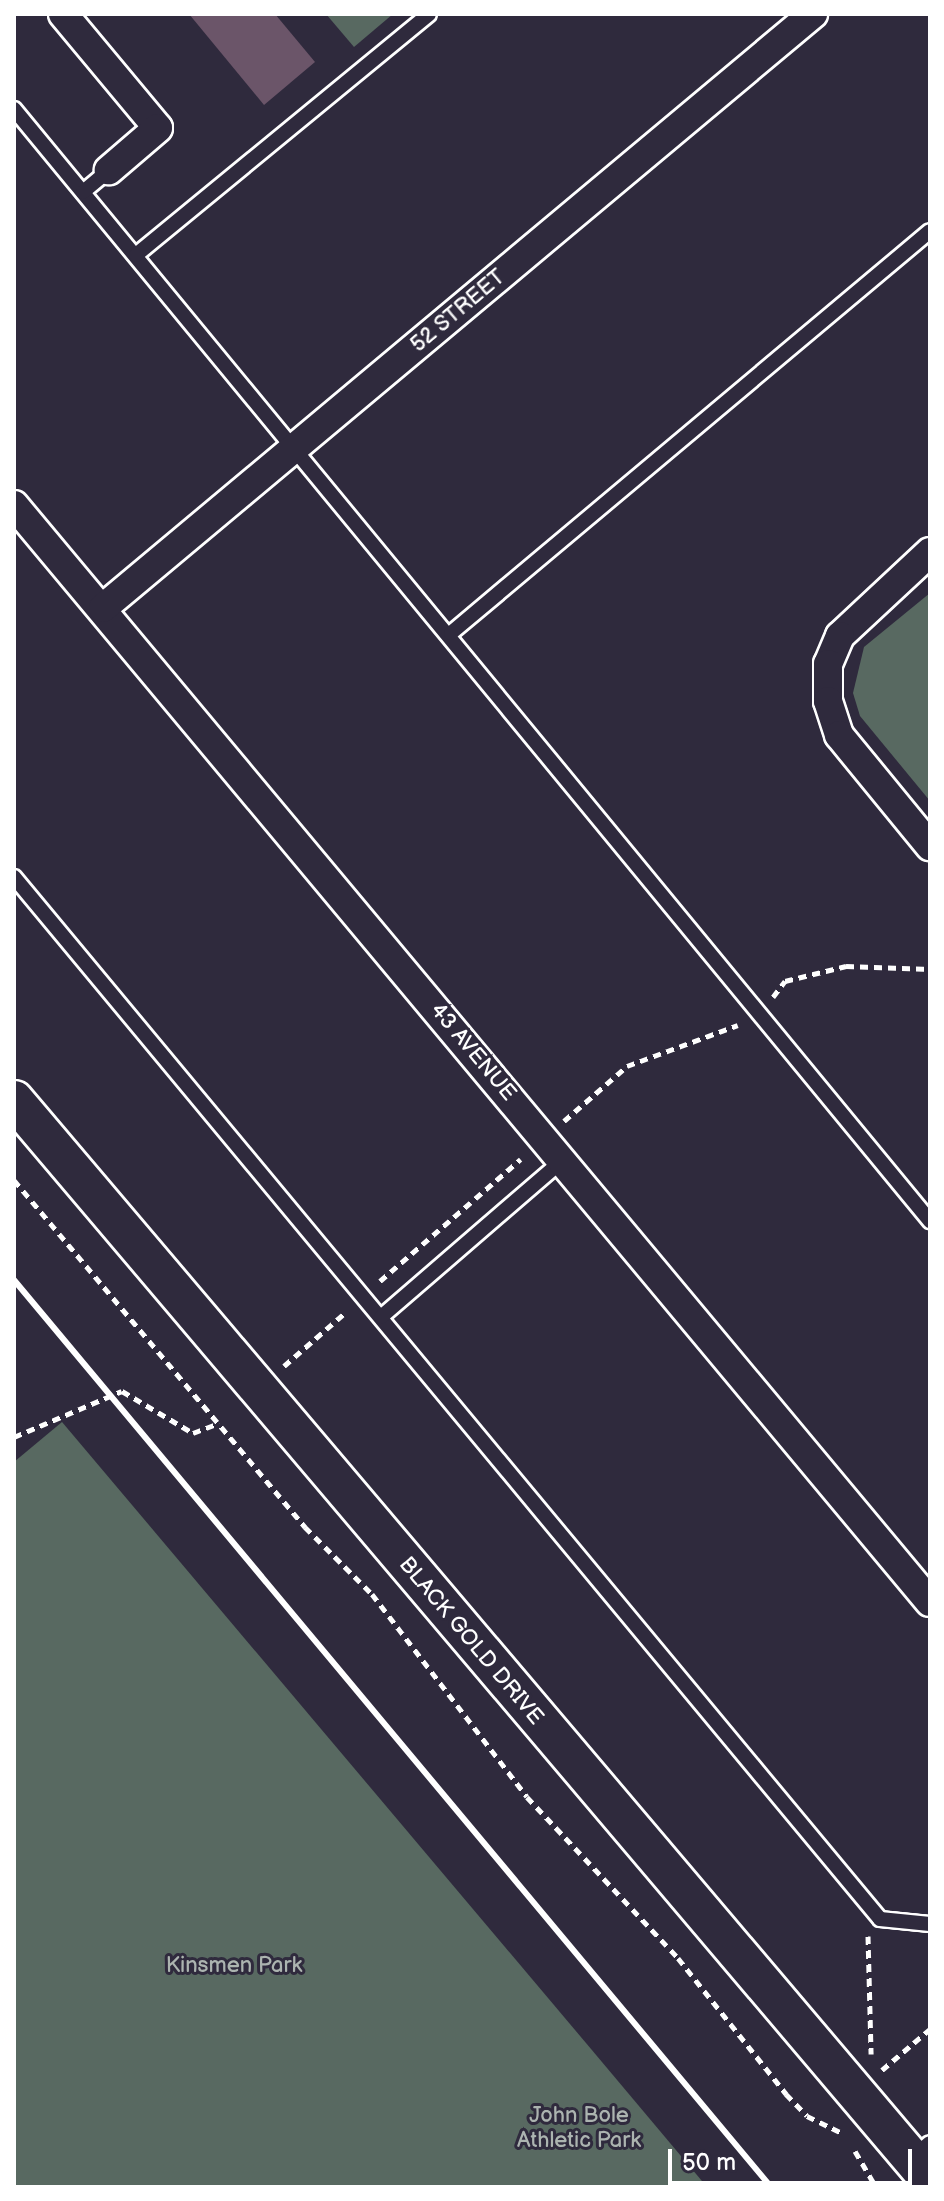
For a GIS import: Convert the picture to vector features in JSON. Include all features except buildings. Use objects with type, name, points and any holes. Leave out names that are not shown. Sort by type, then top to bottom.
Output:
[{"type":"main road","name":"BLACK GOLD DRIVE","points":[[14,1100],[924,2161]]},
{"type":"street","points":[[63,14],[158,128],[109,170]]},
{"type":"street","name":"52 STREET","points":[[103,608],[813,14]]},
{"type":"street","name":"43 AVENUE","points":[[14,505],[930,1602]]},
{"type":"street","points":[[930,552],[840,636],[828,664],[828,701],[839,735],[930,846]]},
{"type":"lane","points":[[136,255],[429,14]]},
{"type":"lane","points":[[14,109],[451,633],[930,1221]]},
{"type":"lane","points":[[83,192],[109,170]]},
{"type":"lane","points":[[451,633],[930,231]]},
{"type":"lane","points":[[14,877],[880,1919],[930,1924]]},
{"type":"lane","points":[[381,1317],[563,1160]]},
{"type":"path","points":[[275,1373],[627,1066]]},
{"type":"path","points":[[14,1180],[219,1423],[372,1594],[527,1797],[678,1958],[786,2094],[807,2116],[840,2131],[876,2187]]},
{"type":"path","points":[[14,1437],[122,1391],[193,1433],[219,1423]]},
{"type":"path","points":[[867,1902],[871,2079]]},
{"type":"green space","points":[[326,14],[393,14],[354,47]]},
{"type":"green space","points":[[930,593],[930,801],[860,716],[853,693],[864,647]]},
{"type":"green space","name":"Kinsmen Park","points":[[62,1422],[707,2187],[14,2187],[14,1462]]},
{"type":"railway","points":[[14,1280],[771,2187]]},
{"type":"park label","name":"John Bole Athletic Park","points":[[579,2128]]}]
